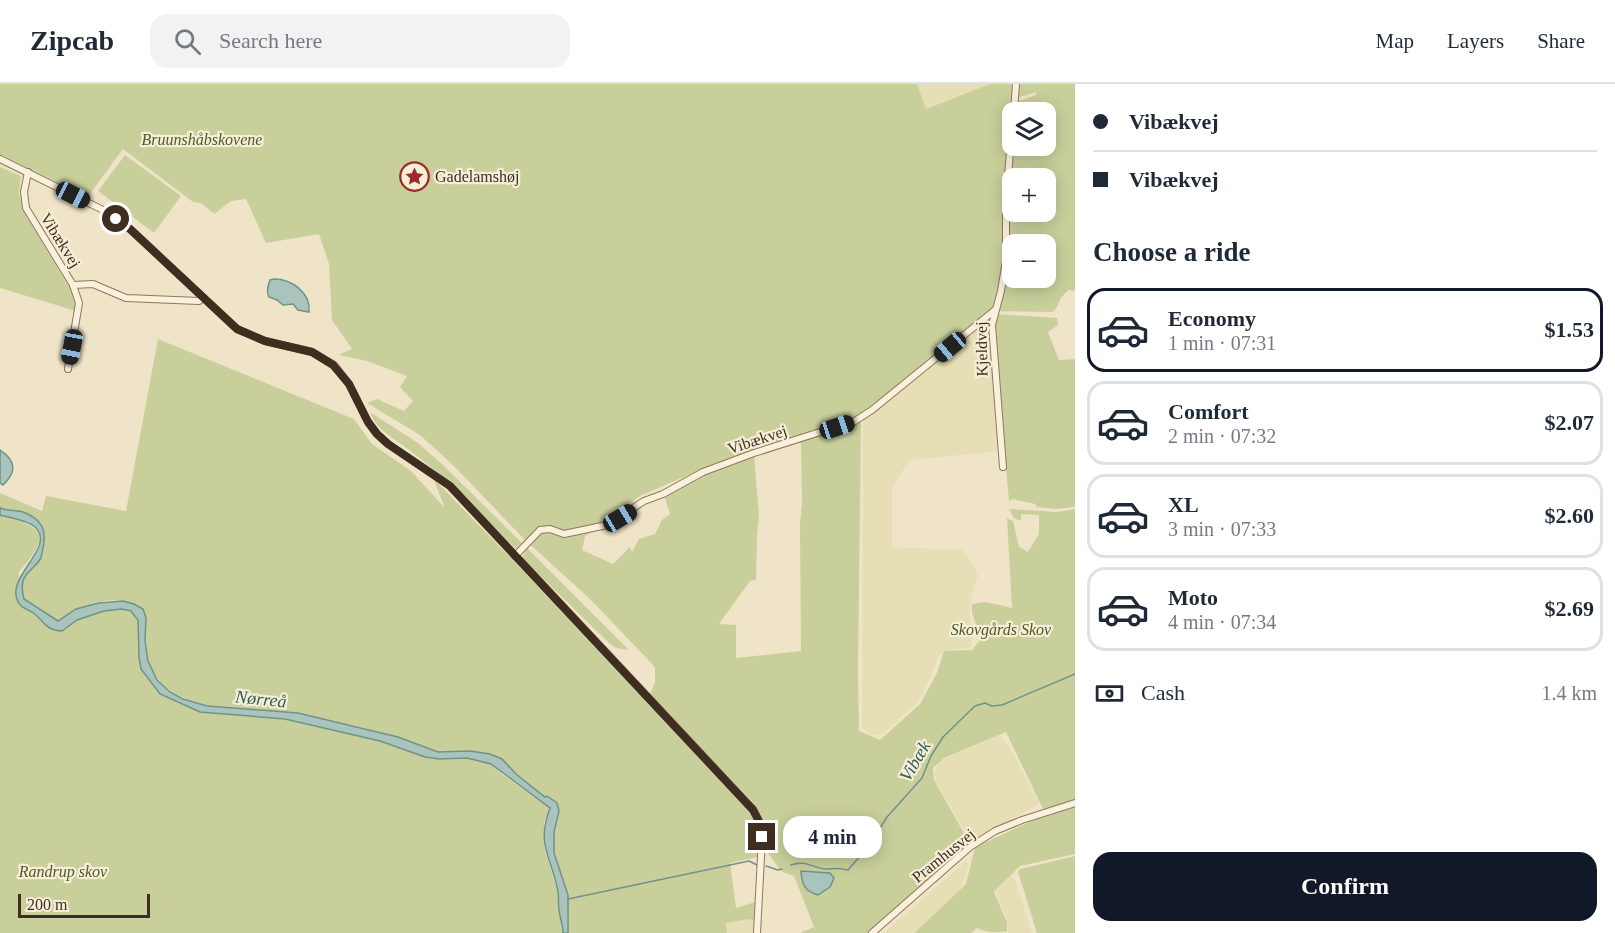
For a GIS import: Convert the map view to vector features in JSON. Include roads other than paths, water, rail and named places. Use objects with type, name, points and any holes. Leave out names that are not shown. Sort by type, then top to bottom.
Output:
[{"type":"street","points":[[1015,102],[1016,84]]},
{"type":"street","name":"Kjeldvej","points":[[1003,467],[992,342],[995,310],[1002,291],[1006,261],[1006,203],[1010,156]]},
{"type":"street","name":"Vibækvej","points":[[0,159],[103,210],[130,229],[237,329],[265,341],[312,352],[333,365],[349,384],[368,422],[377,434],[450,486],[758,817],[762,837],[757,933]]},
{"type":"street","name":"Vibækvej","points":[[27,172],[24,192],[26,208],[73,285],[79,303],[68,369]]},
{"type":"street","name":"Vibækvej","points":[[73,285],[93,284],[126,298],[200,301],[202,297]]},
{"type":"street","name":"Vibækvej","points":[[515,556],[540,530],[550,529],[564,534],[607,525],[644,501],[663,494],[703,472],[855,421],[880,404],[995,310]]},
{"type":"street","name":"Pramhusvej","points":[[872,933],[970,847],[995,831],[1075,803]]},
{"type":"water","points":[[270,280],[287,281],[299,288],[307,299],[309,312],[298,310],[293,304],[283,305],[269,297],[267,291]]},
{"type":"water","points":[[0,450],[9,458],[13,466],[11,475],[3,485],[0,483]]},
{"type":"water","points":[[0,508],[23,512],[35,518],[42,526],[44,542],[41,558],[26,574],[22,584],[24,599],[58,621],[76,609],[99,603],[123,601],[143,609],[146,618],[145,641],[148,661],[157,680],[170,692],[183,699],[207,706],[298,713],[398,737],[438,752],[470,751],[490,754],[502,759],[516,774],[545,797],[557,803],[559,811],[554,832],[554,853],[568,895],[568,933],[563,933],[558,891],[546,850],[544,832],[550,808],[491,764],[467,758],[425,757],[380,741],[285,719],[200,712],[160,694],[141,669],[138,620],[131,611],[122,609],[104,611],[77,620],[62,631],[48,627],[36,615],[20,605],[16,595],[17,585],[40,544],[40,535],[32,525],[0,515]]},
{"type":"water","points":[[801,871],[830,873],[834,878],[830,887],[818,895],[805,886]]},
{"type":"waterway","name":"Vibæk","points":[[791,865],[802,863],[824,869],[848,870],[868,847],[887,817],[922,778],[931,756],[943,737],[975,706],[985,703],[992,706],[1002,705],[1075,674]]},
{"type":"waterway","name":"Vibæk","points":[[568,899],[749,861],[757,865]]},
{"type":"waterway","name":"Vibæk","points":[[766,866],[782,869]]},
{"type":"place","name":"Gadelamshøj","points":[[414,176]]},
{"type":"park label","name":"Bruunshåbskovene","points":[[202,139]]},
{"type":"park label","name":"Skovgårds Skov","points":[[1001,629]]},
{"type":"park label","name":"Randrup skov","points":[[63,871]]},
{"type":"water label","name":"Nørreå","points":[[261,699]]}]
